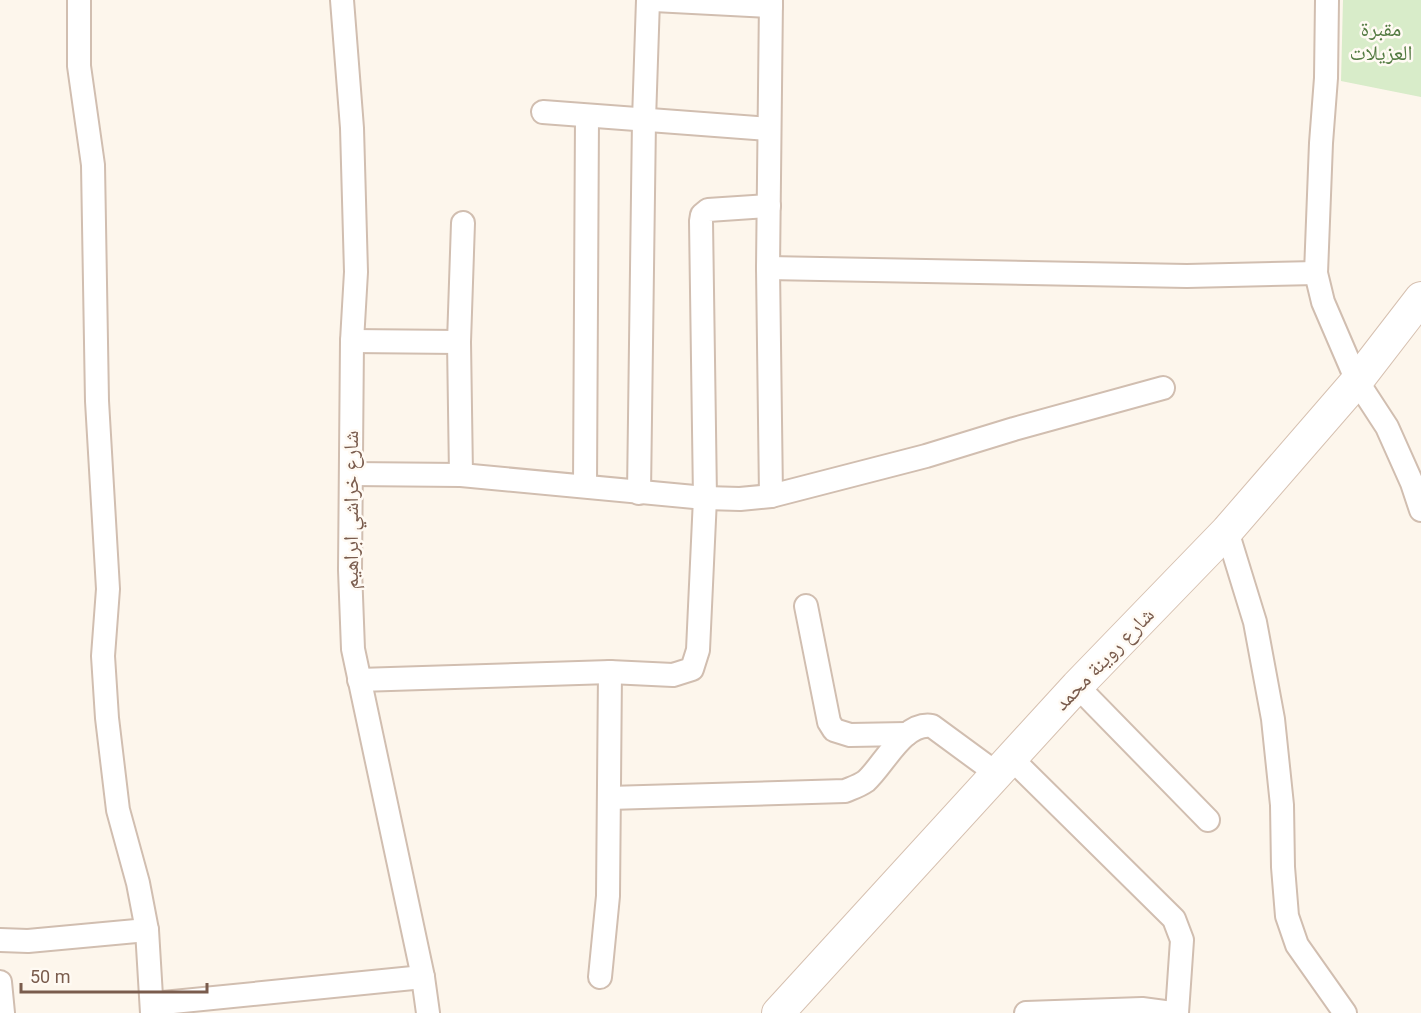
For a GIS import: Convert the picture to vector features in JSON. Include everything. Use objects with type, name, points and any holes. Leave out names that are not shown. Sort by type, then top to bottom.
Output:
[{"type":"main road","name":"شارع روينة محمد","points":[[778,1013],[1077,686],[1227,531],[1356,381],[1421,298]]},
{"type":"street","points":[[80,0],[79,66],[93,165],[97,401],[108,589],[102,656],[118,810],[138,883],[147,930],[152,1008],[423,977]]},
{"type":"street","name":"شارع خراشي ابراهيم","points":[[342,0],[352,128],[356,272],[352,341],[350,570],[353,649],[423,977],[428,1013]]},
{"type":"street","points":[[639,492],[644,120],[648,0]]},
{"type":"street","points":[[654,0],[771,3],[768,268],[771,496]]},
{"type":"street","points":[[1327,0],[1326,78],[1316,273],[1323,302],[1356,381],[1387,427],[1412,483],[1421,510]]},
{"type":"street","points":[[543,112],[769,129]]},
{"type":"street","points":[[585,486],[587,116]]},
{"type":"street","points":[[359,680],[610,672],[672,675],[692,669],[699,650],[705,498],[700,229],[702,215],[708,210],[769,206]]},
{"type":"street","points":[[460,475],[459,342],[463,223]]},
{"type":"street","points":[[768,268],[1187,276],[1316,273]]},
{"type":"street","points":[[352,341],[459,342]]},
{"type":"street","points":[[351,474],[460,475],[705,498],[740,499],[771,496],[926,456],[1163,388]]},
{"type":"street","points":[[1227,531],[1255,622],[1271,708],[1282,805],[1287,916],[1297,945],[1345,1013]]},
{"type":"street","points":[[806,606],[829,722],[834,730],[849,735],[907,734]]},
{"type":"street","points":[[600,977],[608,896],[610,672]]},
{"type":"street","points":[[1077,686],[1208,820]]},
{"type":"street","points":[[609,798],[845,791],[867,780],[907,734],[917,727],[932,726],[1004,765],[1174,919],[1179,927],[1182,940],[1177,1013]]},
{"type":"street","points":[[0,940],[28,941],[147,930]]},
{"type":"street","points":[[0,982],[3,1013]]},
{"type":"street","points":[[1026,1013],[1120,1009],[1172,1013]]},
{"type":"green space","name":"مقبرة العزيلات","points":[[1343,0],[1421,0],[1421,97],[1341,81]]}]
